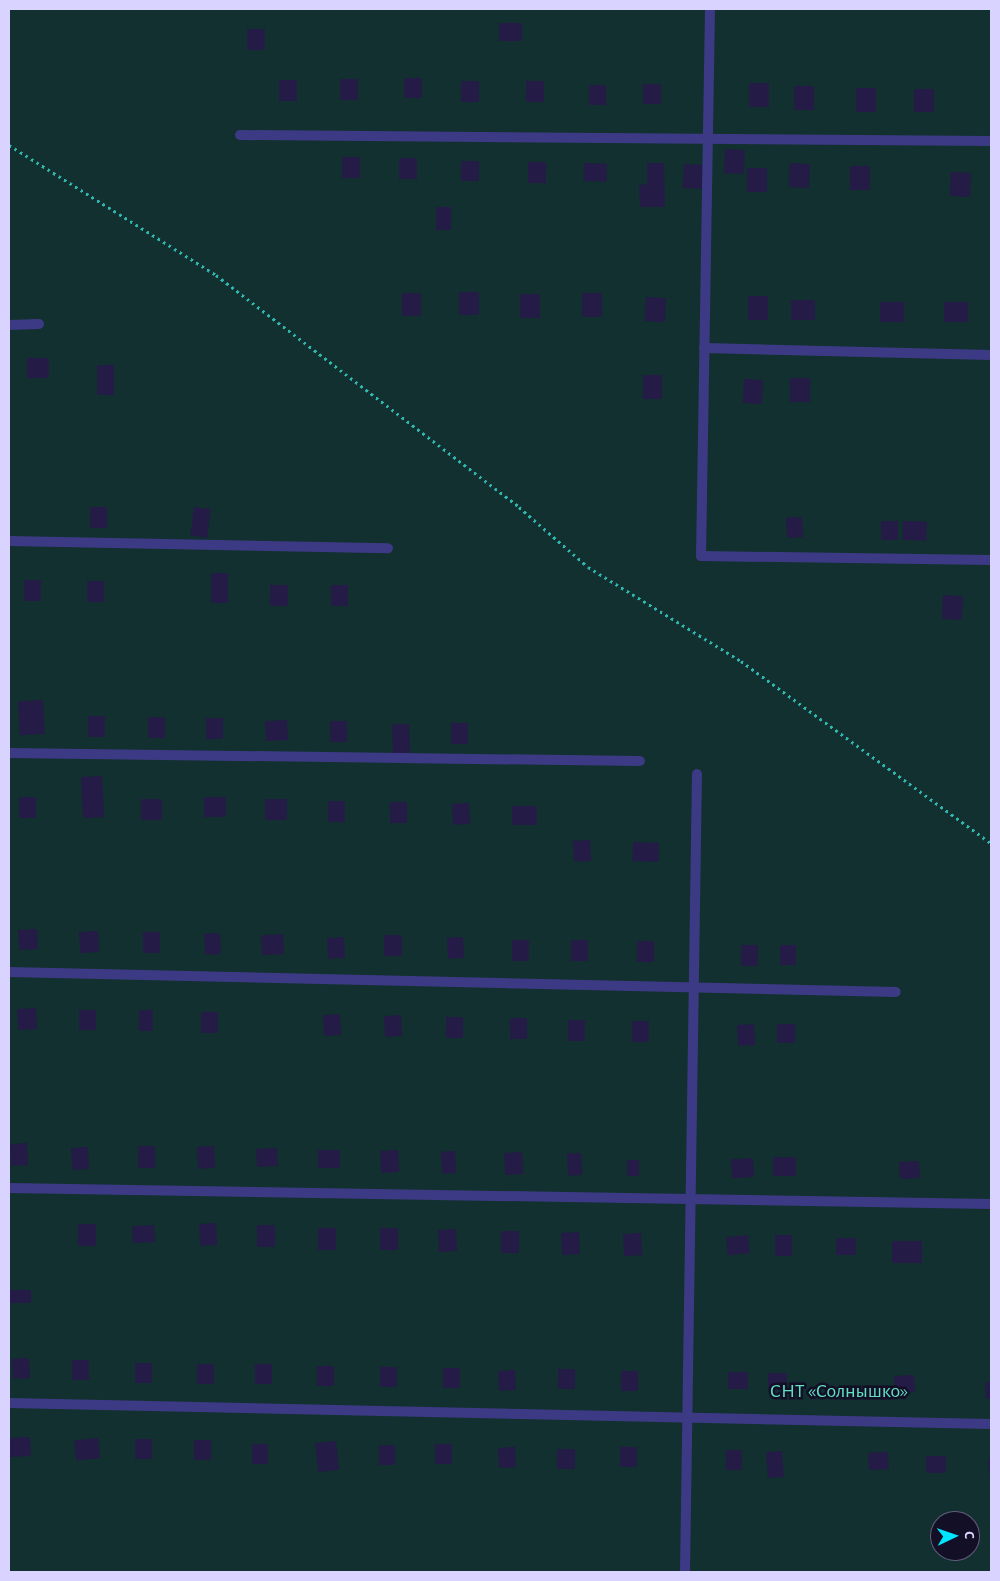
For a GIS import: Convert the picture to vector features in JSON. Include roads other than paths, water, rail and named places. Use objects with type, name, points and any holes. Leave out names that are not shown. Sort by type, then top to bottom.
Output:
[{"type":"lane","points":[[710,9],[701,556],[991,560]]},
{"type":"lane","points":[[240,135],[708,136],[991,142]]},
{"type":"lane","points":[[9,325],[39,324]]},
{"type":"lane","points":[[704,348],[991,355]]},
{"type":"lane","points":[[9,541],[388,548]]},
{"type":"lane","points":[[9,753],[640,761]]},
{"type":"lane","points":[[685,1572],[697,774]]},
{"type":"lane","points":[[9,972],[896,992]]},
{"type":"lane","points":[[9,1188],[991,1204]]},
{"type":"lane","points":[[9,1403],[991,1424]]},
{"type":"park label","name":"СНТ «Солнышко»","points":[[839,1391]]}]
